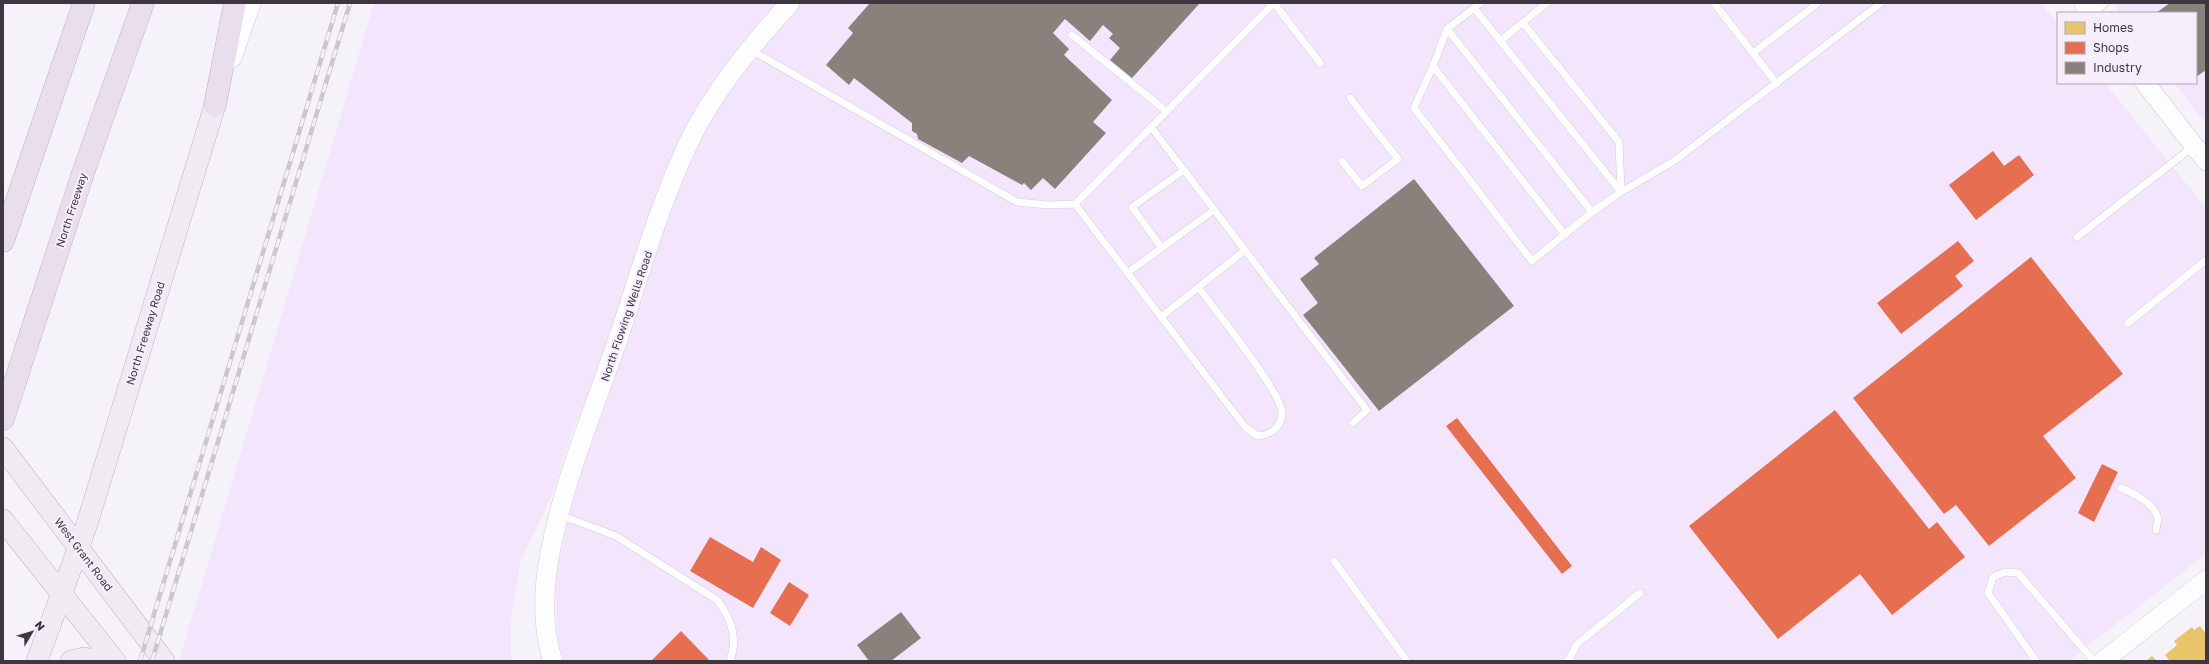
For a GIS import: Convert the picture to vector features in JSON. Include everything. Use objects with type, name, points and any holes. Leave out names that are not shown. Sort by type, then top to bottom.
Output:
[{"type":"highway","points":[[3,241],[84,3]]},
{"type":"highway","name":"North Freeway","points":[[5,411],[83,173],[143,3]]},
{"type":"highway","points":[[216,104],[235,3]]},
{"type":"main road","name":"North Freeway Road","points":[[37,661],[78,547],[216,104]]},
{"type":"main road","name":"West Grant Road","points":[[3,448],[164,661]]},
{"type":"main road","points":[[3,520],[115,661]]},
{"type":"main road","points":[[71,661],[84,658],[103,661]]},
{"type":"street","name":"North Freeway Road","points":[[216,104],[251,3]]},
{"type":"street","name":"North Flowing Wells Road","points":[[553,661],[549,649],[546,611],[548,566],[558,514],[678,165],[697,126],[749,49],[790,3]]},
{"type":"street","points":[[2084,3],[2092,12]]},
{"type":"street","points":[[2146,84],[2206,161]]},
{"type":"street","points":[[2103,661],[2206,580]]},
{"type":"lane","points":[[749,49],[1017,202],[1048,205],[1075,204],[1274,3],[1320,63]]},
{"type":"lane","points":[[1480,3],[1447,29],[1433,66],[1414,108],[1532,261],[1592,212],[1621,192],[1674,161],[1777,84],[1881,3]]},
{"type":"lane","points":[[1500,41],[1547,3]]},
{"type":"lane","points":[[1714,3],[1777,84]]},
{"type":"lane","points":[[1753,53],[1818,3]]},
{"type":"lane","points":[[2094,12],[2106,3]]},
{"type":"lane","points":[[1474,8],[1621,192]]},
{"type":"lane","points":[[1523,23],[1619,142],[1621,192]]},
{"type":"lane","points":[[1447,29],[1592,212]]},
{"type":"lane","points":[[1072,35],[1166,112]]},
{"type":"lane","points":[[1433,66],[1565,235]]},
{"type":"lane","points":[[1342,161],[1362,186],[1398,159],[1350,98]]},
{"type":"lane","points":[[1151,127],[1367,410],[1353,423]]},
{"type":"lane","points":[[2077,236],[2194,146]]},
{"type":"lane","points":[[1162,248],[1132,207],[1184,170]]},
{"type":"lane","points":[[1075,204],[1245,427],[1258,436],[1267,435],[1278,426],[1282,413],[1274,391],[1198,287]]},
{"type":"lane","points":[[1127,273],[1214,210]]},
{"type":"lane","points":[[1161,317],[1245,250]]},
{"type":"lane","points":[[2128,323],[2206,260]]},
{"type":"lane","points":[[2121,488],[2137,495],[2153,507],[2158,518],[2156,530]]},
{"type":"lane","points":[[558,514],[616,536],[717,600],[726,612],[733,631],[734,648],[730,661]]},
{"type":"lane","points":[[1334,561],[1407,661]]},
{"type":"lane","points":[[2036,661],[1988,592],[1993,577],[2005,572],[2018,573],[2094,661]]},
{"type":"lane","points":[[1568,661],[1577,644],[1640,593]]},
{"type":"shaded area","points":[[374,3],[2041,3],[2057,23],[2057,84],[2106,84],[2206,208],[2206,554],[2069,661],[563,661],[558,651],[555,581],[574,492],[596,428],[576,420],[551,498],[521,560],[511,621],[511,661],[179,661]]},
{"type":"shaded area","points":[[2113,3],[2206,3],[2206,124],[2175,84],[2197,84],[2197,12],[2120,12]]},
{"type":"building: Homes","points":[[2200,626],[2206,634],[2206,661],[2170,661],[2165,655],[2177,645],[2174,641],[2192,627],[2194,630]]},
{"type":"building: Homes","points":[[2152,656],[2157,661],[2146,661]]},
{"type":"building: Shops","points":[[1993,151],[2004,166],[2019,155],[2034,175],[1976,220],[1949,185]]},
{"type":"building: Shops","points":[[1958,241],[1974,261],[1955,276],[1963,286],[1901,334],[1877,303]]},
{"type":"building: Shops","points":[[2031,257],[2123,374],[2043,436],[2076,478],[1989,546],[1956,505],[1944,514],[1853,398]]},
{"type":"building: Shops","points":[[1835,410],[1929,529],[1937,522],[1965,557],[1892,615],[1860,574],[1778,639],[1689,526]]},
{"type":"building: Shops","points":[[1457,418],[1572,566],[1562,574],[1446,426]]},
{"type":"building: Shops","points":[[2102,464],[2118,472],[2094,522],[2078,513]]},
{"type":"building: Shops","points":[[710,537],[753,562],[761,547],[781,560],[753,608],[690,571]]},
{"type":"building: Shops","points":[[789,582],[809,595],[790,626],[770,613]]},
{"type":"building: Shops","points":[[681,631],[710,661],[651,661]]},
{"type":"building: Industry","points":[[870,3],[1200,3],[1132,78],[1110,60],[1120,48],[1109,38],[1113,34],[1103,25],[1090,41],[1065,19],[1053,33],[1069,49],[1064,55],[1112,100],[1093,122],[1106,133],[1055,189],[1043,178],[1031,190],[1024,183],[1022,185],[969,156],[962,163],[918,139],[917,134],[912,131],[912,123],[854,78],[849,85],[826,65],[853,33],[848,28]]},
{"type":"building: Industry","points":[[2170,3],[2206,3],[2206,70],[2197,76],[2197,12],[2157,12]]},
{"type":"building: Industry","points":[[1414,179],[1514,306],[1379,411],[1303,315],[1318,303],[1300,279],[1319,264],[1314,258]]},
{"type":"building: Industry","points":[[901,612],[921,638],[891,661],[869,661],[857,645]]},
{"type":"railway","points":[[140,661],[338,3]]},
{"type":"railway","points":[[152,661],[350,3]]}]
